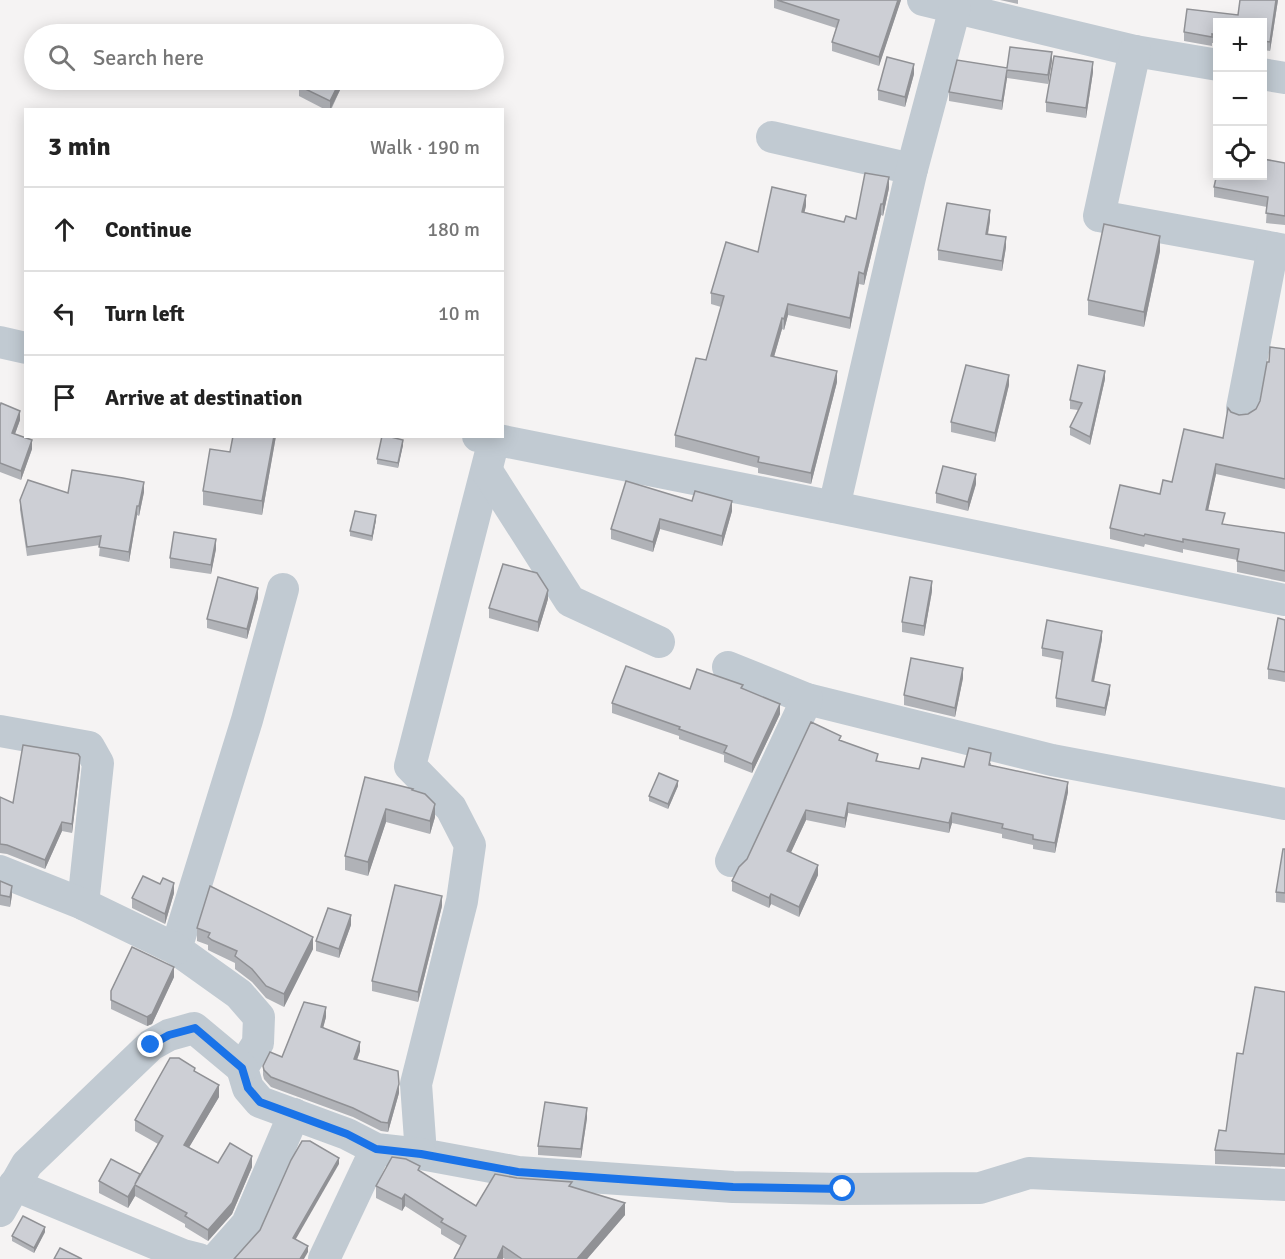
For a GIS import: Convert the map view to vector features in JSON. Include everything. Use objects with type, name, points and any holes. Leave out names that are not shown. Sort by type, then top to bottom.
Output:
[{"type":"street","points":[[923,0],[1136,51],[1213,64]]},
{"type":"street","points":[[834,507],[912,169],[955,8]]},
{"type":"street","points":[[1136,51],[1099,216],[1279,249],[1242,408]]},
{"type":"street","points":[[1267,75],[1285,78]]},
{"type":"street","points":[[772,137],[912,169]]},
{"type":"street","points":[[0,342],[24,348]]},
{"type":"street","points":[[421,1154],[416,1084],[462,902],[470,844],[451,808],[410,766],[487,471],[486,438],[1285,600]]},
{"type":"street","points":[[487,471],[570,601],[659,642]]},
{"type":"street","points":[[176,949],[247,720],[284,589]]},
{"type":"street","points":[[728,667],[807,699],[1052,760],[1285,804]]},
{"type":"street","points":[[730,861],[807,699]]},
{"type":"street","points":[[0,730],[89,747],[98,763],[83,904]]},
{"type":"street","points":[[0,871],[83,904],[176,949],[239,994],[259,1017],[258,1043],[242,1068]]},
{"type":"street","points":[[199,1259],[7,1198],[27,1164],[151,1045],[169,1035],[195,1028],[242,1068],[248,1088],[260,1102],[347,1134],[376,1149],[421,1154],[518,1172],[733,1187],[843,1189],[980,1188],[1029,1173],[1285,1185]]},
{"type":"street","points":[[216,1259],[247,1224],[294,1114]]},
{"type":"street","points":[[324,1259],[376,1149]]},
{"type":"building","points":[[777,0],[898,0],[879,57],[832,42],[839,20]]},
{"type":"building","points":[[1240,0],[1276,0],[1270,42],[1267,42],[1267,18],[1213,18],[1212,37],[1184,32],[1187,9],[1238,15]]},
{"type":"building","points":[[1010,47],[1052,52],[1048,75],[1007,70],[1002,101],[949,92],[957,60],[1007,68]]},
{"type":"building","points":[[1054,56],[1093,62],[1086,108],[1046,102]]},
{"type":"building","points":[[887,57],[914,64],[905,97],[878,90]]},
{"type":"building","points":[[307,90],[336,90],[330,101]]},
{"type":"building","points":[[1267,160],[1285,163],[1285,216],[1266,213],[1268,197],[1214,187],[1216,180],[1267,180]]},
{"type":"building","points":[[865,173],[889,177],[864,274],[859,272],[850,318],[788,304],[771,356],[837,371],[811,473],[758,462],[759,457],[675,435],[696,358],[706,360],[724,296],[711,293],[726,242],[758,252],[772,187],[806,195],[802,212],[844,222],[846,216],[856,219]]},
{"type":"building","points":[[947,203],[990,210],[986,234],[1006,237],[1002,261],[938,250]]},
{"type":"building","points":[[1104,224],[1160,236],[1144,312],[1088,300]]},
{"type":"building","points":[[1270,347],[1285,349],[1285,479],[1216,464],[1206,510],[1225,513],[1222,524],[1285,533],[1285,571],[1237,561],[1239,549],[1183,539],[1183,542],[1145,534],[1144,536],[1110,528],[1120,485],[1160,494],[1163,480],[1172,482],[1184,429],[1223,438],[1228,408],[1239,415],[1248,414],[1256,409],[1260,401],[1267,362],[1269,362]]},
{"type":"building","points":[[966,365],[1009,375],[995,433],[951,422]]},
{"type":"building","points":[[1078,365],[1105,371],[1090,437],[1070,427],[1082,403],[1070,400]]},
{"type":"building","points":[[1,403],[20,411],[12,433],[32,440],[21,471],[0,463]]},
{"type":"building","points":[[233,438],[274,438],[262,501],[203,491],[210,449],[230,452]]},
{"type":"building","points":[[382,438],[403,440],[398,463],[377,459]]},
{"type":"building","points":[[943,466],[976,474],[968,502],[936,493]]},
{"type":"building","points":[[72,470],[144,482],[139,506],[137,506],[129,552],[99,547],[101,536],[27,547],[20,500],[28,480],[68,493]]},
{"type":"building","points":[[626,481],[692,501],[695,491],[732,501],[722,536],[660,519],[653,542],[611,529]]},
{"type":"building","points":[[355,511],[376,515],[372,536],[350,531]]},
{"type":"building","points":[[174,532],[216,539],[211,565],[170,558]]},
{"type":"building","points":[[503,564],[537,573],[548,590],[538,622],[489,608]]},
{"type":"building","points":[[218,577],[258,588],[247,629],[207,619]]},
{"type":"building","points":[[910,577],[932,581],[924,626],[902,622]]},
{"type":"building","points":[[1278,618],[1285,620],[1285,672],[1268,669]]},
{"type":"building","points":[[1047,620],[1102,631],[1092,681],[1110,685],[1105,708],[1056,698],[1063,652],[1042,648]]},
{"type":"building","points":[[911,658],[963,668],[955,708],[904,695]]},
{"type":"building","points":[[626,666],[690,689],[697,669],[743,685],[741,688],[780,704],[752,764],[724,752],[727,746],[612,703]]},
{"type":"building","points":[[811,722],[841,736],[839,740],[878,754],[876,761],[919,769],[922,758],[964,767],[969,748],[991,753],[989,765],[1068,782],[1055,843],[1033,839],[1033,835],[1002,828],[1003,824],[952,813],[949,823],[848,803],[845,818],[806,810],[787,851],[818,865],[799,907],[771,894],[769,898],[732,881],[739,867],[747,859]]},
{"type":"building","points":[[23,745],[78,754],[80,757],[72,824],[62,822],[45,860],[0,844],[0,797],[13,803]]},
{"type":"building","points":[[659,773],[678,781],[668,804],[649,796]]},
{"type":"building","points":[[365,777],[413,789],[425,794],[435,804],[430,821],[386,809],[368,862],[345,856]]},
{"type":"building","points":[[1283,849],[1285,849],[1285,893],[1276,892]]},
{"type":"building","points":[[143,876],[160,884],[163,878],[174,883],[165,914],[132,898]]},
{"type":"building","points":[[0,881],[12,886],[10,897],[0,895]]},
{"type":"building","points":[[395,885],[442,896],[418,992],[372,981]]},
{"type":"building","points":[[210,886],[313,937],[284,994],[266,986],[252,969],[235,956],[237,951],[212,940],[208,937],[210,933],[197,928]]},
{"type":"building","points":[[328,908],[351,915],[339,949],[316,941]]},
{"type":"building","points":[[132,947],[174,967],[152,1014],[147,1017],[111,1000],[111,991]]},
{"type":"building","points":[[1255,987],[1285,992],[1285,1154],[1215,1150],[1219,1130],[1226,1131],[1237,1053],[1243,1054]]},
{"type":"building","points":[[304,1002],[326,1007],[321,1027],[360,1042],[354,1059],[398,1071],[399,1084],[388,1123],[271,1077],[264,1070],[263,1066],[270,1052],[282,1057]]},
{"type":"building","points":[[170,1058],[179,1058],[195,1068],[194,1071],[219,1085],[184,1145],[218,1163],[230,1143],[252,1156],[232,1203],[208,1230],[185,1216],[187,1213],[135,1185],[128,1197],[99,1181],[111,1159],[140,1174],[135,1184],[163,1136],[135,1120]]},
{"type":"building","points":[[545,1102],[587,1108],[581,1149],[538,1146]]},
{"type":"building","points":[[302,1141],[310,1141],[339,1158],[293,1238],[308,1246],[300,1259],[234,1259],[260,1230],[291,1160]]},
{"type":"building","points":[[392,1157],[406,1159],[420,1166],[418,1170],[476,1206],[495,1174],[572,1182],[569,1186],[625,1203],[577,1259],[522,1259],[503,1246],[497,1259],[454,1259],[466,1236],[441,1222],[443,1219],[405,1194],[402,1199],[376,1186]]},
{"type":"building","points":[[23,1216],[45,1227],[34,1248],[12,1236]]},
{"type":"building","points":[[60,1248],[82,1259],[54,1259]]},
{"type":"route","points":[[151,1045],[169,1035],[195,1028],[242,1068],[248,1088],[260,1102],[347,1134],[376,1149],[421,1154],[518,1172],[733,1187],[843,1189]]}]
